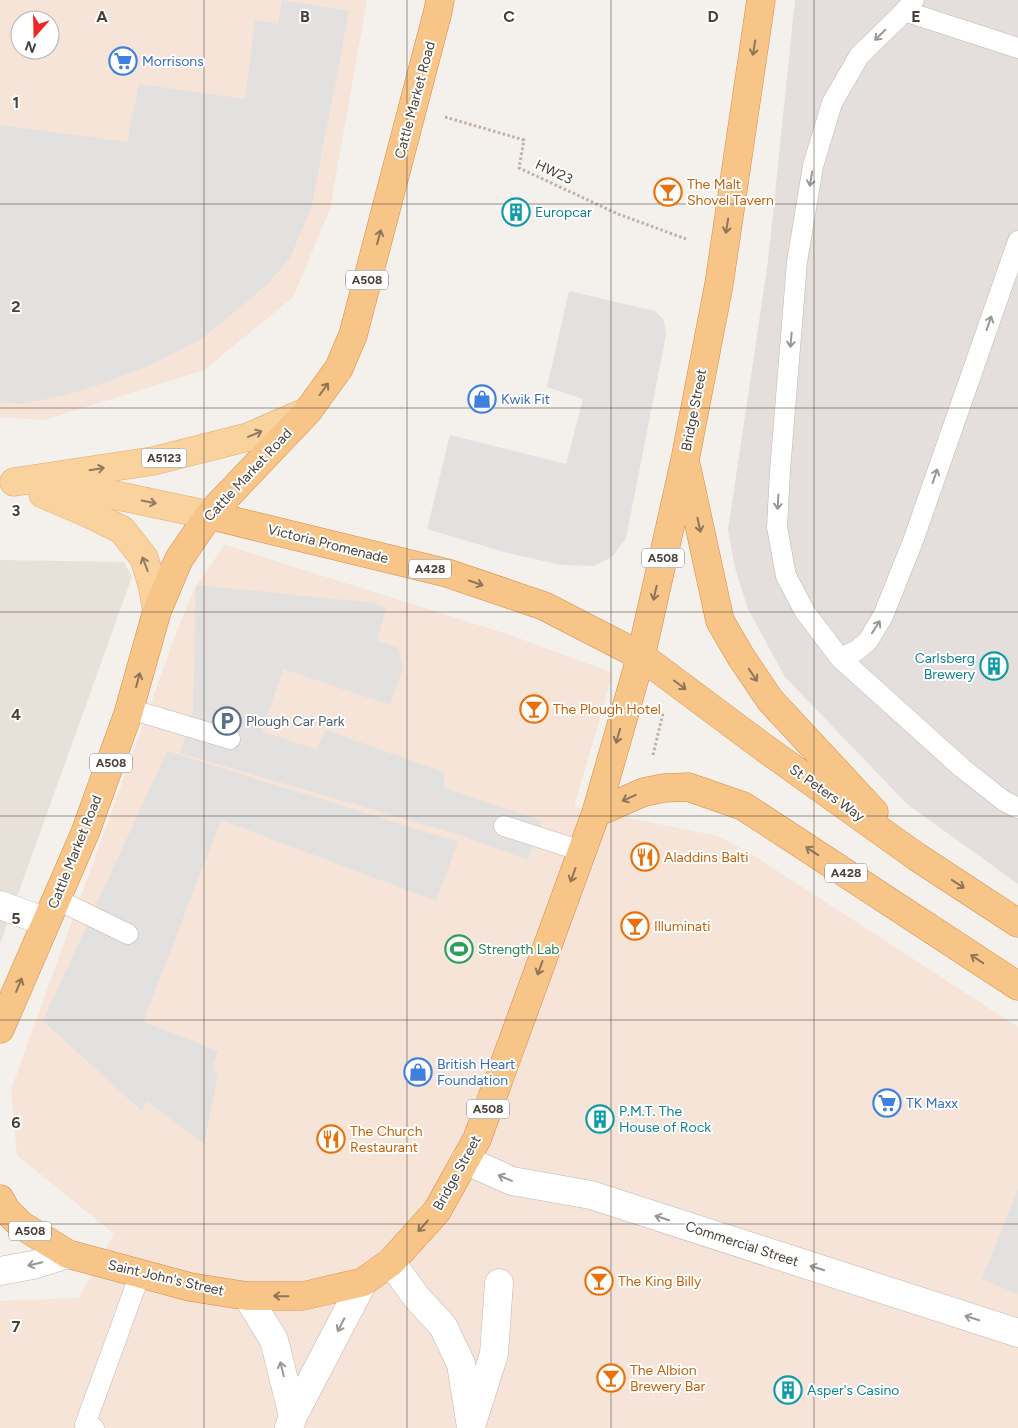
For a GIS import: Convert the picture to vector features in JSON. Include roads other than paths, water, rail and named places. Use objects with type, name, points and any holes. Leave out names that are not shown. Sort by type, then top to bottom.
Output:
[{"type":"highway","name":"Cattle Market Road","points":[[0,1029],[85,833],[130,709],[157,611],[179,559],[209,515],[308,411],[338,368],[353,335],[440,0]]},
{"type":"highway","name":"Bridge Street","points":[[363,1282],[391,1262],[437,1211],[477,1140],[596,813],[641,656],[685,460],[718,284],[762,0]]},
{"type":"highway","points":[[685,460],[720,621],[740,657],[770,700],[917,857]]},
{"type":"highway","name":"Victoria Promenade","points":[[209,515],[447,573],[544,606],[641,656]]},
{"type":"highway","name":"St Peters Way","points":[[641,656],[763,747],[917,857],[1018,924]]},
{"type":"highway","name":"A428","points":[[596,813],[644,792],[664,788],[688,787],[743,806],[1018,986]]},
{"type":"highway","name":"A508","points":[[0,1200],[6,1210],[21,1225],[68,1254]]},
{"type":"highway","name":"Saint John's Street","points":[[68,1254],[190,1287],[247,1296],[303,1296],[363,1282]]},
{"type":"main road","name":"A5123","points":[[7,481],[153,461],[248,437],[308,411]]},
{"type":"main road","name":"Victoria Promenade","points":[[7,481],[95,491],[209,515]]},
{"type":"main road","points":[[7,481],[90,514],[122,530],[144,558],[152,584],[157,611]]},
{"type":"street","points":[[0,905],[51,910]]},
{"type":"street","name":"Commercial Street","points":[[466,1160],[512,1181],[591,1195],[1018,1333]]},
{"type":"street","points":[[0,1271],[33,1265],[68,1254]]},
{"type":"street","points":[[391,1262],[418,1298],[444,1326],[461,1364],[471,1428]]},
{"type":"street","name":"Bridge Street","points":[[291,1422],[363,1282]]},
{"type":"street","points":[[471,1428],[494,1354],[500,1283]]},
{"type":"street","name":"Bridge Street","points":[[247,1296],[274,1340],[291,1422]]},
{"type":"lane","points":[[1018,48],[909,6],[859,56],[832,103],[813,166],[797,262],[777,527],[786,576],[805,612],[840,658],[962,768],[1004,800],[1018,808]]},
{"type":"lane","points":[[840,658],[856,651],[868,640],[884,616],[913,541],[1018,241]]},
{"type":"lane","points":[[130,709],[230,739]]},
{"type":"lane","points":[[504,826],[582,850]]},
{"type":"lane","points":[[51,910],[128,934]]},
{"type":"lane","points":[[94,1428],[85,1425],[140,1274]]},
{"type":"place","name":"Morrisons","points":[[123,61]]},
{"type":"place","name":"The Malt Shovel Tavern","points":[[668,192]]},
{"type":"place","name":"Europcar","points":[[516,212]]},
{"type":"place","name":"Kwik Fit","points":[[482,399]]},
{"type":"place","name":"Carlsberg Brewery","points":[[994,666]]},
{"type":"place","name":"The Plough Hotel","points":[[534,709]]},
{"type":"place","name":"Plough Car Park","points":[[227,721]]},
{"type":"place","name":"Aladdins Balti","points":[[645,857]]},
{"type":"place","name":"Illuminati","points":[[635,926]]},
{"type":"place","name":"Strength Lab","points":[[459,949]]},
{"type":"place","name":"British Heart Foundation","points":[[418,1072]]},
{"type":"place","name":"TK Maxx","points":[[887,1103]]},
{"type":"place","name":"P.M.T. The House of Rock","points":[[600,1119]]},
{"type":"place","name":"The Church Restaurant","points":[[331,1139]]},
{"type":"place","name":"The King Billy","points":[[599,1281]]},
{"type":"place","name":"The Albion Brewery Bar","points":[[611,1378]]},
{"type":"place","name":"Asper's Casino","points":[[788,1390]]}]
